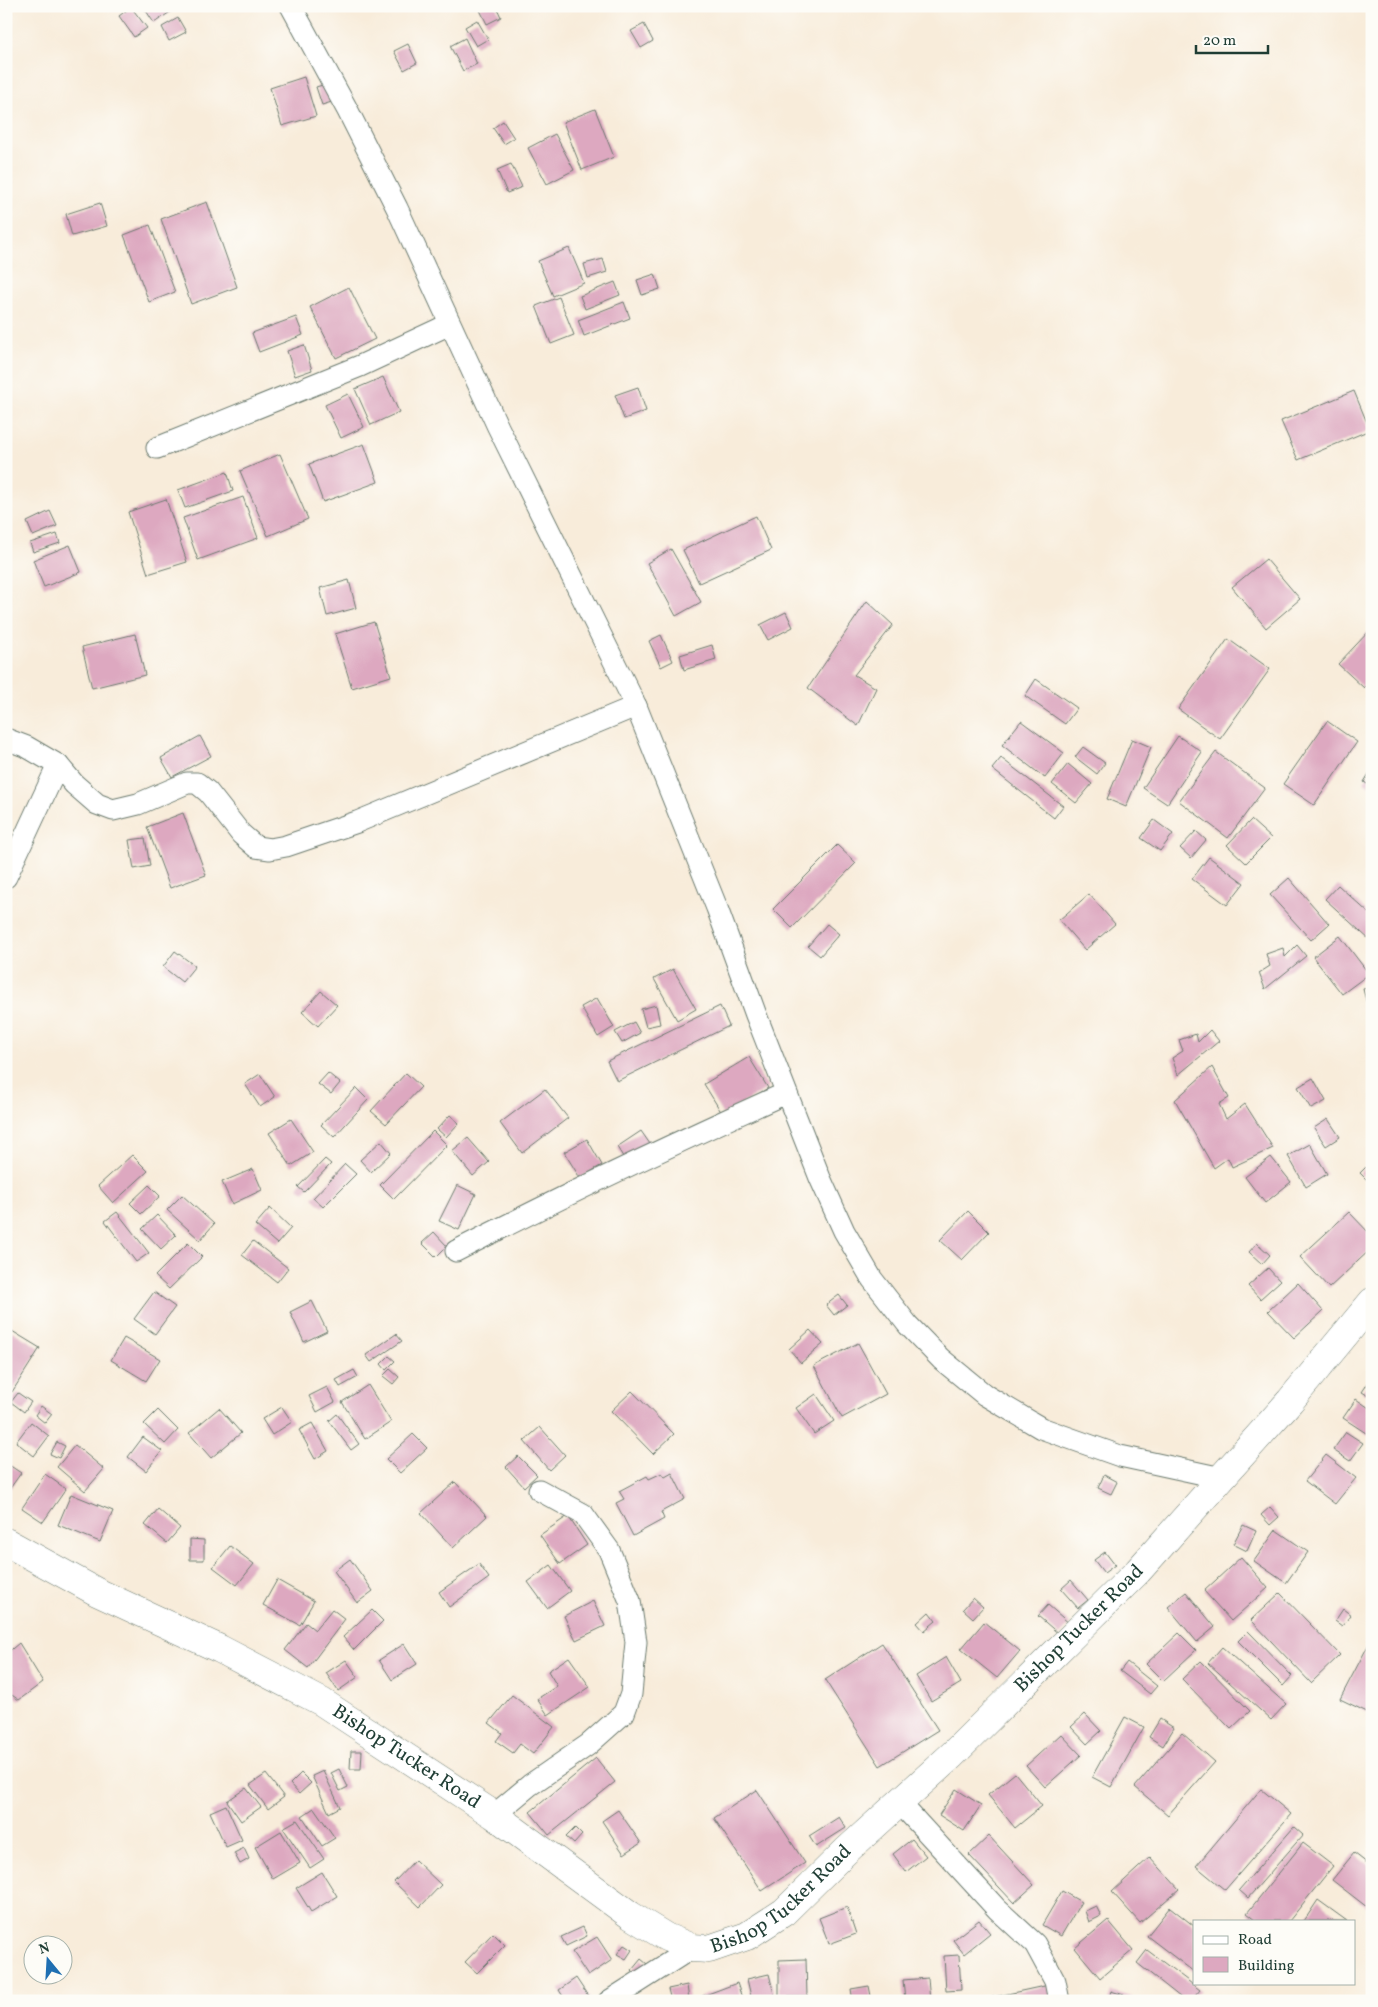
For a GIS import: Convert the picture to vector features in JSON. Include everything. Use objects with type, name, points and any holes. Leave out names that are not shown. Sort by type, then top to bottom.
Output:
[{"type":"main road","name":"Bishop Tucker Road","points":[[6,1542],[97,1592],[220,1649],[322,1702],[494,1815],[630,1915],[666,1937],[692,1948],[709,1949],[747,1936],[784,1912],[899,1802],[952,1756],[1138,1571],[1290,1401],[1372,1302]]},
{"type":"street","points":[[291,6],[379,173],[450,324],[636,706],[717,908],[820,1178],[844,1231],[872,1279],[908,1325],[941,1359],[985,1395],[1041,1428],[1120,1456],[1222,1478]]},
{"type":"street","points":[[157,448],[360,366],[450,324]]},
{"type":"street","points":[[6,739],[27,747],[58,765],[74,784],[97,804],[113,810],[138,804],[187,783],[197,783],[208,792],[241,834],[256,847],[270,849],[286,846],[357,822],[636,706]]},
{"type":"street","points":[[6,877],[58,765]]},
{"type":"street","points":[[456,1251],[644,1158],[786,1092]]},
{"type":"street","points":[[494,1815],[530,1785],[588,1745],[624,1713],[631,1694],[636,1642],[630,1601],[609,1550],[583,1514],[539,1490]]},
{"type":"street","points":[[899,1802],[997,1909],[1034,1944],[1055,1981],[1059,2001]]},
{"type":"street","points":[[608,2001],[692,1948]]},
{"type":"building","points":[[143,6],[175,6],[176,8],[154,23]]},
{"type":"building","points":[[482,6],[496,6],[501,17],[487,24],[479,8]]},
{"type":"building","points":[[131,7],[147,28],[134,37],[119,16]]},
{"type":"building","points":[[178,18],[186,32],[169,41],[162,27]]},
{"type":"building","points":[[477,20],[488,39],[476,46],[465,27]]},
{"type":"building","points":[[644,24],[653,41],[641,48],[631,31]]},
{"type":"building","points":[[465,38],[477,64],[463,71],[450,46]]},
{"type":"building","points":[[408,44],[417,63],[404,70],[394,51]]},
{"type":"building","points":[[304,77],[316,116],[282,126],[270,88]]},
{"type":"building","points":[[329,83],[335,101],[322,105],[316,87]]},
{"type":"building","points":[[595,109],[614,157],[582,170],[563,122]]},
{"type":"building","points":[[503,121],[514,138],[504,144],[493,128]]},
{"type":"building","points":[[555,134],[574,170],[547,184],[528,148]]},
{"type":"building","points":[[511,164],[522,187],[507,193],[497,170]]},
{"type":"building","points":[[207,202],[237,287],[191,304],[161,219]]},
{"type":"building","points":[[100,203],[107,226],[72,236],[66,214]]},
{"type":"building","points":[[150,225],[175,292],[149,302],[124,235]]},
{"type":"building","points":[[569,248],[584,283],[553,296],[538,261]]},
{"type":"building","points":[[603,259],[607,272],[588,278],[584,264]]},
{"type":"building","points":[[655,274],[660,289],[642,295],[637,280]]},
{"type":"building","points":[[615,282],[620,295],[585,309],[580,296]]},
{"type":"building","points":[[349,287],[375,339],[336,358],[310,307]]},
{"type":"building","points":[[559,297],[574,335],[551,344],[536,306]]},
{"type":"building","points":[[624,302],[630,318],[584,336],[578,320]]},
{"type":"building","points":[[296,317],[303,335],[259,352],[252,333]]},
{"type":"building","points":[[304,345],[312,370],[295,376],[287,351]]},
{"type":"building","points":[[383,377],[399,412],[371,425],[355,389]]},
{"type":"building","points":[[638,387],[646,411],[624,419],[615,395]]},
{"type":"building","points":[[1354,391],[1370,430],[1298,460],[1281,421]]},
{"type":"building","points":[[348,394],[364,427],[341,438],[325,405]]},
{"type":"building","points":[[364,444],[378,482],[323,502],[309,464]]},
{"type":"building","points":[[280,454],[308,519],[268,536],[240,471]]},
{"type":"building","points":[[227,472],[233,491],[185,508],[178,490]]},
{"type":"building","points":[[243,497],[258,538],[198,560],[183,518]]},
{"type":"building","points":[[166,499],[187,562],[148,574],[128,512]]},
{"type":"building","points":[[50,511],[57,526],[33,536],[27,522]]},
{"type":"building","points":[[756,516],[771,550],[699,583],[683,550]]},
{"type":"building","points":[[57,534],[60,543],[33,552],[30,543]]},
{"type":"building","points":[[70,545],[81,572],[44,587],[33,560]]},
{"type":"building","points":[[671,549],[701,602],[676,616],[647,563]]},
{"type":"building","points":[[1266,559],[1300,599],[1266,628],[1232,587]]},
{"type":"building","points":[[349,580],[356,608],[327,616],[320,588]]},
{"type":"building","points":[[867,601],[893,625],[854,675],[876,688],[858,726],[808,688]]},
{"type":"building","points":[[786,612],[793,627],[768,640],[760,625]]},
{"type":"building","points":[[374,622],[391,676],[352,688],[335,634]]},
{"type":"building","points":[[1372,628],[1372,680],[1364,688],[1338,664]]},
{"type":"building","points":[[135,634],[145,675],[92,688],[82,647]]},
{"type":"building","points":[[661,635],[673,661],[661,667],[649,641]]},
{"type":"building","points":[[1228,639],[1270,669],[1220,739],[1178,709]]},
{"type":"building","points":[[712,645],[716,660],[684,670],[680,655]]},
{"type":"building","points":[[1036,679],[1077,708],[1065,724],[1025,696]]},
{"type":"building","points":[[1021,721],[1064,753],[1045,778],[1002,745]]},
{"type":"building","points":[[1327,721],[1357,742],[1314,805],[1283,784]]},
{"type":"building","points":[[200,736],[211,756],[172,777],[161,758]]},
{"type":"building","points":[[1178,736],[1202,752],[1167,804],[1143,788]]},
{"type":"building","points":[[1132,739],[1151,747],[1126,807],[1107,799]]},
{"type":"building","points":[[1083,747],[1105,763],[1097,774],[1075,757]]},
{"type":"building","points":[[1216,752],[1265,788],[1228,838],[1179,801]]},
{"type":"building","points":[[1001,758],[1063,806],[1054,818],[992,769]]},
{"type":"building","points":[[1068,764],[1092,784],[1076,803],[1052,784]]},
{"type":"building","points":[[1372,769],[1372,787],[1364,782]]},
{"type":"building","points":[[183,813],[206,875],[170,888],[147,827]]},
{"type":"building","points":[[1154,820],[1173,834],[1160,851],[1141,838]]},
{"type":"building","points":[[1251,820],[1271,838],[1246,863],[1227,845]]},
{"type":"building","points":[[1196,831],[1206,840],[1191,858],[1180,848]]},
{"type":"building","points":[[145,838],[150,866],[134,869],[129,840]]},
{"type":"building","points":[[837,845],[856,863],[792,928],[773,909]]},
{"type":"building","points":[[1209,857],[1244,883],[1227,905],[1192,879]]},
{"type":"building","points":[[1289,878],[1329,924],[1311,940],[1270,895]]},
{"type":"building","points":[[1338,885],[1372,916],[1372,942],[1325,899]]},
{"type":"building","points":[[1089,894],[1115,924],[1085,950],[1059,920]]},
{"type":"building","points":[[827,924],[839,934],[820,956],[808,946]]},
{"type":"building","points":[[1340,936],[1369,974],[1342,994],[1313,957]]},
{"type":"building","points":[[1297,945],[1306,956],[1265,989],[1259,973],[1270,966],[1266,954],[1283,948],[1285,957]]},
{"type":"building","points":[[175,951],[195,966],[182,982],[163,967]]},
{"type":"building","points":[[673,969],[696,1009],[677,1020],[654,979]]},
{"type":"building","points":[[1372,987],[1372,1018],[1371,1019],[1363,989]]},
{"type":"building","points":[[321,991],[337,1005],[318,1026],[302,1012]]},
{"type":"building","points":[[597,998],[614,1027],[598,1037],[581,1007]]},
{"type":"building","points":[[656,1005],[660,1024],[646,1027],[641,1009]]},
{"type":"building","points":[[720,1006],[729,1026],[617,1081],[607,1061]]},
{"type":"building","points":[[634,1022],[640,1033],[622,1043],[615,1032]]},
{"type":"building","points":[[1210,1030],[1219,1041],[1178,1075],[1172,1058],[1183,1051],[1179,1040],[1196,1034],[1198,1042]]},
{"type":"building","points":[[749,1057],[768,1088],[723,1115],[704,1084]]},
{"type":"building","points":[[1212,1067],[1229,1098],[1219,1104],[1226,1119],[1245,1104],[1273,1148],[1232,1167],[1228,1158],[1214,1168],[1175,1100]]},
{"type":"building","points":[[328,1073],[340,1083],[331,1094],[318,1084]]},
{"type":"building","points":[[406,1073],[421,1087],[386,1124],[371,1111]]},
{"type":"building","points":[[260,1074],[275,1097],[260,1107],[245,1084]]},
{"type":"building","points":[[1313,1078],[1326,1101],[1311,1109],[1298,1087]]},
{"type":"building","points":[[356,1088],[368,1100],[334,1137],[321,1125]]},
{"type":"building","points":[[545,1089],[568,1118],[522,1153],[500,1123]]},
{"type":"building","points":[[450,1115],[459,1123],[446,1137],[437,1129]]},
{"type":"building","points":[[291,1119],[313,1152],[291,1166],[269,1133]]},
{"type":"building","points":[[1328,1119],[1340,1137],[1326,1146],[1314,1128]]},
{"type":"building","points":[[433,1131],[447,1145],[394,1199],[380,1185]]},
{"type":"building","points":[[641,1131],[650,1144],[625,1160],[617,1147]]},
{"type":"building","points":[[468,1138],[489,1162],[473,1176],[452,1151]]},
{"type":"building","points":[[587,1139],[602,1165],[580,1178],[564,1152]]},
{"type":"building","points":[[381,1141],[391,1153],[371,1172],[360,1160]]},
{"type":"building","points":[[1310,1144],[1327,1174],[1306,1187],[1288,1156]]},
{"type":"building","points":[[132,1155],[148,1171],[113,1203],[98,1186]]},
{"type":"building","points":[[1271,1157],[1291,1182],[1265,1203],[1245,1177]]},
{"type":"building","points":[[325,1159],[331,1164],[304,1192],[298,1187]]},
{"type":"building","points":[[1372,1161],[1372,1185],[1360,1173]]},
{"type":"building","points":[[345,1164],[356,1174],[323,1207],[313,1198]]},
{"type":"building","points":[[253,1169],[262,1190],[232,1204],[222,1182]]},
{"type":"building","points":[[149,1185],[160,1196],[141,1214],[130,1203]]},
{"type":"building","points":[[457,1185],[476,1194],[459,1230],[439,1221]]},
{"type":"building","points":[[182,1195],[214,1224],[200,1240],[167,1210]]},
{"type":"building","points":[[270,1208],[291,1228],[277,1244],[255,1225]]},
{"type":"building","points":[[968,1211],[989,1232],[962,1260],[940,1240]]},
{"type":"building","points":[[117,1212],[149,1253],[136,1262],[105,1221]]},
{"type":"building","points":[[1349,1212],[1372,1236],[1372,1248],[1329,1288],[1300,1257]]},
{"type":"building","points":[[157,1215],[176,1235],[161,1249],[142,1229]]},
{"type":"building","points":[[434,1232],[447,1246],[436,1257],[422,1243]]},
{"type":"building","points":[[253,1241],[288,1268],[277,1282],[242,1255]]},
{"type":"building","points":[[188,1243],[202,1257],[169,1289],[155,1276]]},
{"type":"building","points":[[1257,1243],[1270,1255],[1262,1264],[1249,1252]]},
{"type":"building","points":[[1268,1268],[1280,1281],[1260,1299],[1248,1286]]},
{"type":"building","points":[[1298,1283],[1323,1311],[1294,1338],[1268,1311]]},
{"type":"building","points":[[154,1292],[175,1307],[155,1334],[134,1319]]},
{"type":"building","points":[[839,1295],[847,1305],[834,1315],[826,1305]]},
{"type":"building","points":[[312,1301],[327,1331],[304,1342],[290,1312]]},
{"type":"building","points":[[810,1330],[823,1344],[801,1363],[789,1349]]},
{"type":"building","points":[[12,1331],[40,1348],[12,1392],[6,1388],[6,1339]]},
{"type":"building","points":[[396,1334],[402,1341],[371,1362],[366,1355]]},
{"type":"building","points":[[124,1338],[160,1359],[146,1381],[111,1360]]},
{"type":"building","points":[[858,1343],[886,1394],[842,1418],[814,1366]]},
{"type":"building","points":[[389,1356],[395,1361],[386,1370],[381,1364]]},
{"type":"building","points":[[390,1369],[399,1377],[393,1384],[383,1376]]},
{"type":"building","points":[[354,1370],[358,1377],[340,1387],[336,1380]]},
{"type":"building","points":[[1372,1377],[1372,1398],[1362,1392]]},
{"type":"building","points":[[368,1385],[391,1422],[365,1439],[342,1402]]},
{"type":"building","points":[[327,1387],[335,1402],[317,1412],[309,1396]]},
{"type":"building","points":[[632,1391],[674,1434],[653,1454],[611,1411]]},
{"type":"building","points":[[18,1393],[31,1402],[24,1412],[11,1402]]},
{"type":"building","points":[[816,1394],[834,1421],[814,1434],[796,1408]]},
{"type":"building","points":[[1356,1399],[1372,1410],[1372,1437],[1343,1418]]},
{"type":"building","points":[[41,1406],[52,1414],[45,1423],[35,1415]]},
{"type":"building","points":[[282,1407],[292,1422],[272,1435],[262,1419]]},
{"type":"building","points":[[219,1408],[241,1433],[211,1458],[189,1433]]},
{"type":"building","points":[[158,1410],[178,1430],[165,1444],[144,1424]]},
{"type":"building","points":[[337,1414],[359,1444],[351,1450],[329,1421]]},
{"type":"building","points":[[31,1422],[49,1436],[34,1456],[16,1442]]},
{"type":"building","points":[[312,1423],[328,1451],[315,1459],[299,1430]]},
{"type":"building","points":[[540,1427],[565,1455],[549,1470],[524,1441]]},
{"type":"building","points":[[1346,1432],[1363,1443],[1350,1461],[1333,1450]]},
{"type":"building","points":[[413,1434],[427,1448],[400,1473],[386,1459]]},
{"type":"building","points":[[143,1437],[162,1451],[146,1471],[128,1457]]},
{"type":"building","points":[[57,1442],[65,1446],[59,1458],[50,1454]]},
{"type":"building","points":[[75,1445],[104,1469],[85,1491],[57,1467]]},
{"type":"building","points":[[1326,1455],[1356,1478],[1335,1504],[1305,1481]]},
{"type":"building","points":[[518,1456],[537,1475],[524,1487],[506,1467]]},
{"type":"building","points":[[6,1463],[21,1473],[6,1494]]},
{"type":"building","points":[[662,1473],[665,1477],[672,1473],[685,1499],[661,1512],[664,1519],[633,1536],[616,1503],[624,1499],[619,1491],[647,1476],[649,1479]]},
{"type":"building","points":[[45,1474],[66,1489],[43,1522],[22,1508]]},
{"type":"building","points":[[1104,1475],[1117,1482],[1111,1494],[1098,1488]]},
{"type":"building","points":[[455,1482],[487,1516],[453,1548],[421,1513]]},
{"type":"building","points":[[71,1494],[113,1511],[100,1542],[58,1525]]},
{"type":"building","points":[[1270,1507],[1279,1517],[1270,1525],[1261,1515]]},
{"type":"building","points":[[158,1509],[180,1528],[167,1543],[145,1525]]},
{"type":"building","points":[[568,1516],[587,1545],[560,1564],[540,1535]]},
{"type":"building","points":[[1243,1525],[1256,1531],[1247,1551],[1233,1544]]},
{"type":"building","points":[[1276,1530],[1308,1552],[1286,1583],[1254,1561]]},
{"type":"building","points":[[190,1539],[204,1540],[204,1560],[190,1560]]},
{"type":"building","points":[[230,1546],[254,1564],[237,1585],[213,1567]]},
{"type":"building","points":[[1105,1552],[1115,1565],[1104,1573],[1094,1560]]},
{"type":"building","points":[[1241,1557],[1268,1588],[1231,1621],[1204,1591]]},
{"type":"building","points":[[350,1559],[373,1591],[357,1603],[334,1571]]},
{"type":"building","points":[[479,1564],[489,1578],[449,1607],[439,1592]]},
{"type":"building","points":[[551,1565],[570,1591],[547,1608],[528,1582]]},
{"type":"building","points":[[277,1580],[314,1601],[300,1625],[263,1605]]},
{"type":"building","points":[[1071,1580],[1088,1600],[1078,1608],[1061,1589]]},
{"type":"building","points":[[1186,1592],[1215,1627],[1197,1642],[1168,1607]]},
{"type":"building","points":[[1280,1593],[1340,1655],[1311,1683],[1251,1620]]},
{"type":"building","points":[[973,1598],[983,1607],[973,1618],[963,1609]]},
{"type":"building","points":[[593,1601],[605,1626],[576,1640],[564,1616]]},
{"type":"building","points":[[1048,1605],[1070,1624],[1060,1635],[1038,1616]]},
{"type":"building","points":[[332,1609],[345,1619],[308,1668],[285,1650],[306,1623],[315,1630]]},
{"type":"building","points":[[1343,1609],[1351,1615],[1342,1626],[1335,1621]]},
{"type":"building","points":[[372,1610],[383,1621],[354,1650],[343,1637]]},
{"type":"building","points":[[929,1612],[936,1621],[924,1631],[917,1623]]},
{"type":"building","points":[[984,1622],[1020,1651],[997,1678],[961,1649]]},
{"type":"building","points":[[1248,1631],[1292,1676],[1283,1686],[1238,1641]]},
{"type":"building","points":[[1179,1633],[1196,1650],[1163,1681],[1146,1664]]},
{"type":"building","points":[[1372,1638],[1372,1707],[1369,1713],[1340,1699]]},
{"type":"building","points":[[19,1643],[43,1682],[19,1700],[6,1691],[6,1654]]},
{"type":"building","points":[[882,1643],[938,1730],[880,1766],[825,1680]]},
{"type":"building","points":[[404,1644],[417,1664],[392,1680],[379,1660]]},
{"type":"building","points":[[1222,1647],[1286,1704],[1271,1720],[1208,1663]]},
{"type":"building","points":[[569,1657],[590,1687],[548,1715],[537,1699],[557,1686],[548,1671]]},
{"type":"building","points":[[946,1657],[961,1683],[931,1701],[916,1676]]},
{"type":"building","points":[[346,1660],[358,1677],[338,1691],[326,1673]]},
{"type":"building","points":[[1201,1661],[1250,1711],[1231,1729],[1182,1679]]},
{"type":"building","points":[[1127,1662],[1157,1686],[1150,1694],[1120,1671]]},
{"type":"building","points":[[512,1695],[554,1727],[533,1754],[520,1744],[513,1753],[496,1741],[502,1733],[489,1723]]},
{"type":"building","points":[[1085,1714],[1101,1731],[1087,1744],[1071,1727]]},
{"type":"building","points":[[1125,1717],[1144,1727],[1111,1787],[1092,1777]]},
{"type":"building","points":[[1160,1719],[1174,1728],[1163,1746],[1149,1737]]},
{"type":"building","points":[[1182,1733],[1215,1762],[1168,1815],[1135,1787]]},
{"type":"building","points":[[1061,1734],[1081,1755],[1045,1787],[1026,1766]]},
{"type":"building","points":[[351,1751],[362,1751],[361,1769],[350,1769]]},
{"type":"building","points":[[596,1758],[615,1782],[549,1835],[530,1812]]},
{"type":"building","points":[[339,1769],[348,1787],[340,1791],[331,1773]]},
{"type":"building","points":[[323,1771],[340,1807],[329,1813],[312,1776]]},
{"type":"building","points":[[301,1773],[311,1783],[299,1794],[290,1784]]},
{"type":"building","points":[[1015,1773],[1042,1806],[1015,1828],[988,1795]]},
{"type":"building","points":[[266,1774],[284,1797],[268,1809],[250,1785]]},
{"type":"building","points":[[246,1788],[261,1807],[241,1821],[227,1801]]},
{"type":"building","points":[[956,1789],[981,1805],[964,1831],[939,1815]]},
{"type":"building","points":[[1261,1789],[1291,1814],[1225,1890],[1196,1866]]},
{"type":"building","points":[[757,1790],[805,1863],[762,1891],[714,1818]]},
{"type":"building","points":[[226,1805],[242,1840],[226,1847],[210,1812]]},
{"type":"building","points":[[314,1808],[335,1838],[322,1846],[302,1816]]},
{"type":"building","points":[[618,1810],[641,1843],[624,1854],[602,1821]]},
{"type":"building","points":[[839,1817],[846,1828],[816,1847],[809,1836]]},
{"type":"building","points":[[297,1820],[324,1859],[310,1868],[283,1828]]},
{"type":"building","points":[[1294,1827],[1303,1835],[1248,1898],[1239,1890]]},
{"type":"building","points":[[575,1828],[582,1835],[574,1844],[566,1837]]},
{"type":"building","points":[[281,1831],[300,1863],[273,1879],[255,1847]]},
{"type":"building","points":[[989,1836],[1034,1885],[1014,1903],[969,1855]]},
{"type":"building","points":[[912,1839],[926,1856],[906,1872],[893,1854]]},
{"type":"building","points":[[1303,1843],[1333,1866],[1290,1920],[1256,1920],[1247,1913]]},
{"type":"building","points":[[244,1848],[249,1859],[240,1864],[234,1853]]},
{"type":"building","points":[[1354,1853],[1372,1867],[1372,1911],[1332,1880]]},
{"type":"building","points":[[1150,1857],[1179,1889],[1140,1923],[1112,1892]]},
{"type":"building","points":[[415,1860],[441,1885],[420,1907],[394,1882]]},
{"type":"building","points":[[322,1872],[337,1896],[311,1912],[296,1888]]},
{"type":"building","points":[[1062,1891],[1081,1902],[1061,1936],[1042,1925]]},
{"type":"building","points":[[1318,1900],[1346,1920],[1305,1920]]},
{"type":"building","points":[[1096,1906],[1101,1916],[1089,1922],[1085,1911]]},
{"type":"building","points":[[847,1907],[856,1934],[829,1944],[819,1918]]},
{"type":"building","points":[[1170,1907],[1193,1925],[1193,1971],[1147,1936]]},
{"type":"building","points":[[979,1920],[990,1933],[964,1954],[953,1940]]},
{"type":"building","points":[[1108,1920],[1133,1950],[1100,1978],[1075,1948]]},
{"type":"building","points":[[583,1927],[587,1936],[566,1946],[561,1937]]},
{"type":"building","points":[[493,1933],[505,1945],[477,1973],[465,1962]]},
{"type":"building","points":[[597,1937],[612,1960],[588,1976],[572,1952]]},
{"type":"building","points":[[624,1945],[632,1950],[626,1959],[617,1954]]},
{"type":"building","points":[[1147,1950],[1200,1990],[1191,2001],[1185,2001],[1137,1963]]},
{"type":"building","points":[[959,1955],[961,1990],[946,1991],[944,1956]]},
{"type":"building","points":[[641,1959],[647,1964],[637,1975],[632,1970]]},
{"type":"building","points":[[806,1959],[807,1997],[779,1997],[779,1960]]},
{"type":"building","points":[[769,1974],[775,1998],[752,2001],[747,1979]]},
{"type":"building","points":[[576,1978],[590,1999],[588,2001],[566,2001],[559,1990]]},
{"type":"building","points":[[928,1978],[930,2001],[905,2001],[903,1980]]},
{"type":"building","points":[[737,1983],[743,2001],[701,2001],[700,1997]]},
{"type":"building","points":[[687,1985],[689,2001],[671,2001],[668,1989]]},
{"type":"building","points":[[1049,1985],[1053,2001],[990,2001],[989,1998]]},
{"type":"building","points":[[869,1986],[872,2001],[853,2001],[851,1989]]},
{"type":"building","points":[[1111,1991],[1140,2000],[1140,2001],[1108,2001]]}]
